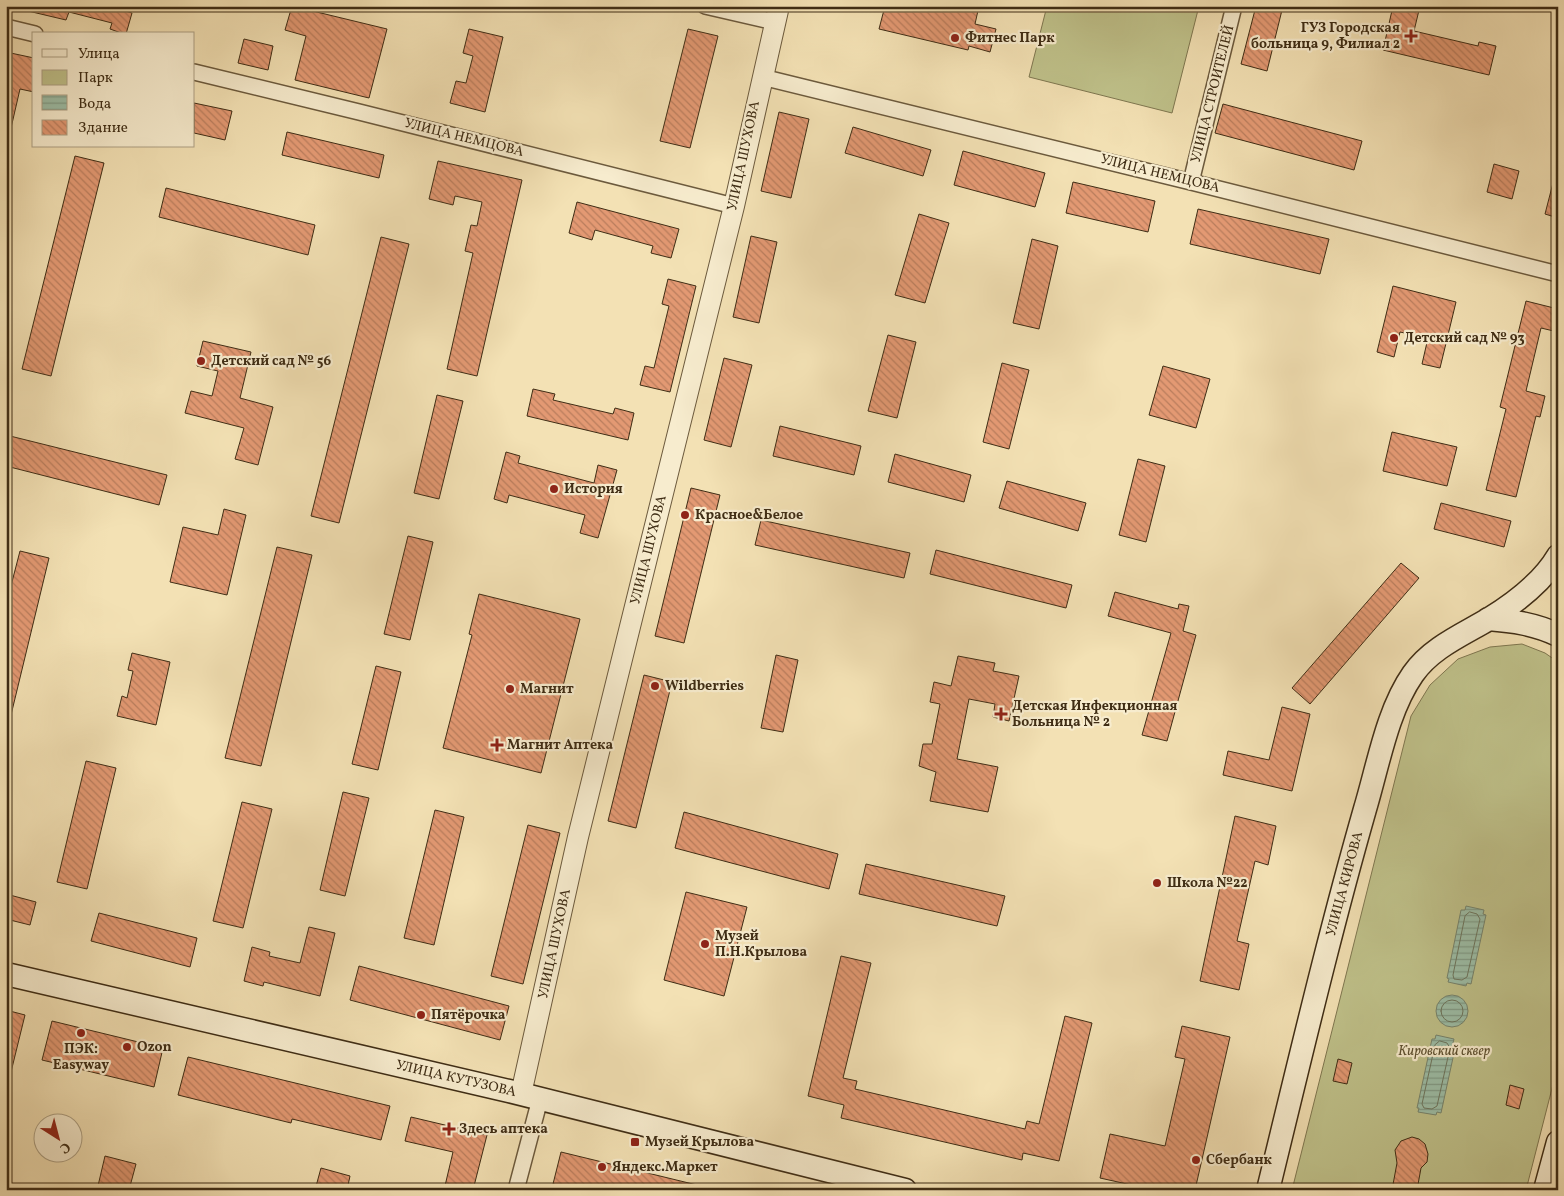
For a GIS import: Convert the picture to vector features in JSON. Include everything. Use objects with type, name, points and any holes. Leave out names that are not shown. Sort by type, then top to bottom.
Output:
[{"type":"main road","name":"УЛИЦА КИРОВА","points":[[1268,1190],[1356,840],[1393,714],[1401,694],[1414,672],[1435,652],[1459,634],[1488,619],[1535,585],[1558,556]]},
{"type":"main road","points":[[1488,619],[1515,621],[1543,628],[1558,635]]},
{"type":"main road","name":"УЛИЦА КУТУЗОВА","points":[[6,974],[530,1096],[905,1190]]},
{"type":"main road","points":[[1545,1190],[1558,1142]]},
{"type":"street","points":[[704,6],[777,14]]},
{"type":"street","name":"УЛИЦА СТРОИТЕЛЕЙ","points":[[1191,182],[1234,6]]},
{"type":"street","name":"УЛИЦА ШУХОВА","points":[[516,1190],[530,1096],[578,837],[734,206],[777,14]]},
{"type":"street","points":[[6,27],[32,33]]},
{"type":"street","name":"УЛИЦА НЕМЦОВА","points":[[195,72],[734,206]]},
{"type":"street","name":"УЛИЦА НЕМЦОВА","points":[[762,77],[1558,274]]},
{"type":"green space","points":[[1047,6],[1199,6],[1172,113],[1029,77]]},
{"type":"green space","name":"Кировский сквер","points":[[1522,644],[1545,653],[1558,662],[1558,1065],[1526,1190],[1292,1190],[1411,716],[1430,685],[1458,659],[1490,647]]},
{"type":"water","points":[[1466,906],[1484,910],[1483,914],[1486,915],[1471,984],[1467,983],[1466,986],[1448,982],[1449,979],[1447,978],[1461,910],[1465,910]]},
{"type":"water","points":[[1452,995],[1464,999],[1468,1011],[1464,1023],[1452,1027],[1440,1023],[1436,1011],[1440,999]]},
{"type":"water","points":[[1436,1035],[1454,1039],[1453,1043],[1456,1044],[1441,1113],[1437,1112],[1436,1115],[1418,1112],[1419,1108],[1417,1108],[1432,1039],[1435,1039]]},
{"type":"building","points":[[29,6],[109,6],[132,13],[127,32],[118,32],[110,29],[112,23],[69,12],[66,20],[28,11]]},
{"type":"building","points":[[292,6],[387,29],[369,98],[295,80],[306,36],[285,30]]},
{"type":"building","name":"Фитнес Парк","points":[[885,6],[979,6],[975,24],[996,29],[990,52],[969,46],[968,50],[879,29]]},
{"type":"building","points":[[1256,6],[1283,6],[1267,71],[1241,64]]},
{"type":"building","name":"ГУЗ Городская больница 9, Филиал 2","points":[[1393,6],[1420,6],[1414,31],[1478,46],[1479,42],[1496,46],[1489,75],[1383,50]]},
{"type":"building","points":[[469,29],[503,37],[485,112],[450,103],[456,81],[466,83],[473,56],[463,53]]},
{"type":"building","points":[[688,29],[718,36],[690,148],[660,141]]},
{"type":"building","points":[[244,39],[273,46],[268,70],[238,63]]},
{"type":"building","points":[[6,52],[32,58],[32,92],[20,89],[11,128],[6,127]]},
{"type":"building","points":[[195,103],[232,111],[225,140],[195,133]]},
{"type":"building","points":[[1223,104],[1362,141],[1354,170],[1215,133]]},
{"type":"building","points":[[779,112],[809,119],[791,198],[761,191]]},
{"type":"building","points":[[853,127],[931,150],[923,176],[845,153]]},
{"type":"building","points":[[287,132],[384,155],[379,178],[282,155]]},
{"type":"building","points":[[963,151],[1045,173],[1035,207],[954,185]]},
{"type":"building","points":[[75,156],[104,163],[51,376],[22,369]]},
{"type":"building","points":[[438,161],[522,180],[477,376],[447,369],[473,253],[465,251],[471,225],[477,226],[482,202],[455,196],[453,205],[429,199]]},
{"type":"building","points":[[1494,164],[1519,171],[1512,199],[1487,192]]},
{"type":"building","points":[[1554,179],[1558,180],[1558,218],[1545,214]]},
{"type":"building","points":[[1073,182],[1155,201],[1148,232],[1066,213]]},
{"type":"building","points":[[166,188],[315,225],[308,255],[159,217]]},
{"type":"building","points":[[577,202],[679,229],[671,258],[651,253],[653,246],[595,230],[592,240],[569,233]]},
{"type":"building","points":[[1198,209],[1329,239],[1320,274],[1190,244]]},
{"type":"building","points":[[919,214],[949,223],[925,303],[895,295]]},
{"type":"building","points":[[751,236],[777,242],[759,323],[733,317]]},
{"type":"building","points":[[381,237],[409,244],[339,523],[311,516]]},
{"type":"building","points":[[1032,239],[1058,246],[1039,329],[1013,323]]},
{"type":"building","points":[[668,279],[696,286],[670,392],[640,385],[645,366],[654,368],[669,306],[662,304]]},
{"type":"building","points":[[1393,286],[1456,302],[1440,368],[1422,364],[1428,338],[1400,332],[1394,357],[1377,352]]},
{"type":"building","points":[[1526,301],[1558,309],[1558,332],[1541,328],[1526,391],[1545,396],[1540,417],[1536,416],[1516,497],[1486,490],[1506,409],[1500,407]]},
{"type":"building","points":[[888,335],[916,342],[897,418],[868,411]]},
{"type":"building","points":[[203,341],[251,352],[240,398],[273,407],[258,465],[235,459],[244,428],[185,413],[191,391],[212,396],[218,371],[197,366]]},
{"type":"building","points":[[724,358],[752,365],[731,447],[704,440]]},
{"type":"building","points":[[1002,363],[1029,370],[1009,449],[983,442]]},
{"type":"building","points":[[1163,366],[1210,379],[1196,428],[1149,415]]},
{"type":"building","points":[[533,389],[555,394],[553,400],[613,414],[615,408],[634,413],[628,440],[527,416]]},
{"type":"building","points":[[437,395],[463,401],[439,499],[414,493]]},
{"type":"building","points":[[780,426],[861,446],[854,475],[773,456]]},
{"type":"building","points":[[1392,432],[1457,447],[1447,486],[1383,471]]},
{"type":"building","points":[[6,435],[167,475],[159,505],[6,466]]},
{"type":"building","name":"История","points":[[506,452],[520,456],[518,463],[594,483],[598,465],[617,470],[598,538],[580,533],[585,515],[509,495],[507,503],[494,499]]},
{"type":"building","points":[[895,454],[971,475],[964,502],[888,482]]},
{"type":"building","points":[[1138,459],[1165,466],[1146,542],[1119,535]]},
{"type":"building","points":[[1007,481],[1086,503],[1078,531],[999,508]]},
{"type":"building","points":[[691,488],[720,495],[684,643],[655,636]]},
{"type":"building","points":[[1441,503],[1511,521],[1504,547],[1434,529]]},
{"type":"building","points":[[224,509],[246,515],[227,595],[170,582],[183,527],[218,535]]},
{"type":"building","points":[[761,520],[910,553],[904,578],[755,545]]},
{"type":"building","points":[[408,536],[433,542],[410,640],[384,634]]},
{"type":"building","points":[[277,547],[312,555],[261,766],[225,758]]},
{"type":"building","points":[[936,550],[1072,585],[1066,608],[930,574]]},
{"type":"building","points":[[20,551],[49,558],[11,715],[6,714],[6,605]]},
{"type":"building","points":[[1401,563],[1419,578],[1310,704],[1292,688]]},
{"type":"building","points":[[1115,592],[1178,609],[1179,604],[1189,606],[1183,631],[1196,635],[1167,741],[1142,735],[1171,633],[1108,616]]},
{"type":"building","name":"Магнит","points":[[479,594],[580,619],[541,773],[443,748],[472,635],[469,634]]},
{"type":"building","points":[[132,653],[170,662],[156,725],[117,716],[122,696],[127,698],[133,671],[128,670]]},
{"type":"building","points":[[776,655],[798,660],[783,732],[761,728]]},
{"type":"building","points":[[958,656],[995,663],[993,671],[1019,676],[1009,721],[993,717],[995,704],[969,699],[957,759],[998,767],[988,812],[930,801],[936,772],[919,766],[923,744],[932,744],[940,704],[930,702],[934,682],[951,686]]},
{"type":"building","points":[[376,666],[401,672],[378,770],[352,764]]},
{"type":"building","points":[[644,675],[672,682],[636,828],[608,821]]},
{"type":"building","points":[[1282,707],[1310,714],[1292,791],[1223,775],[1228,751],[1269,760]]},
{"type":"building","points":[[86,761],[116,768],[87,889],[57,882]]},
{"type":"building","points":[[343,792],[369,798],[345,896],[320,890]]},
{"type":"building","points":[[242,802],[272,809],[243,928],[213,921]]},
{"type":"building","points":[[435,810],[464,817],[434,945],[404,938]]},
{"type":"building","points":[[684,812],[838,854],[829,889],[675,848]]},
{"type":"building","points":[[1235,816],[1276,826],[1268,865],[1255,861],[1237,941],[1249,944],[1239,990],[1200,981]]},
{"type":"building","points":[[528,825],[560,833],[523,984],[491,976]]},
{"type":"building","points":[[866,864],[1005,896],[997,926],[859,894]]},
{"type":"building","name":"Музей П.Н.Крылова","points":[[686,892],[747,907],[724,996],[664,980]]},
{"type":"building","points":[[6,894],[36,902],[30,925],[6,919]]},
{"type":"building","points":[[99,913],[197,938],[190,967],[91,941]]},
{"type":"building","points":[[309,927],[335,933],[320,996],[264,982],[263,986],[244,981],[252,947],[270,952],[269,956],[300,963]]},
{"type":"building","points":[[841,956],[871,963],[843,1078],[857,1081],[855,1089],[1025,1129],[1027,1121],[1039,1124],[1065,1016],[1092,1023],[1059,1161],[1023,1153],[1022,1160],[841,1118],[844,1105],[808,1096]]},
{"type":"building","points":[[359,966],[509,1006],[500,1040],[350,1000]]},
{"type":"building","points":[[6,1010],[25,1015],[11,1072],[6,1072]]},
{"type":"building","points":[[52,1021],[163,1048],[154,1087],[42,1060]]},
{"type":"building","points":[[1182,1026],[1230,1037],[1195,1190],[1154,1190],[1100,1178],[1110,1134],[1165,1146],[1185,1059],[1175,1057]]},
{"type":"building","points":[[188,1057],[390,1106],[381,1140],[292,1119],[291,1123],[178,1095]]},
{"type":"building","points":[[1338,1059],[1352,1063],[1347,1084],[1333,1081]]},
{"type":"building","points":[[1510,1085],[1524,1089],[1519,1109],[1506,1105]]},
{"type":"building","points":[[411,1117],[487,1135],[473,1190],[444,1190],[453,1152],[405,1141]]},
{"type":"building","points":[[1412,1137],[1419,1139],[1425,1144],[1428,1154],[1427,1162],[1421,1168],[1417,1190],[1392,1190],[1397,1163],[1395,1150],[1401,1141]]},
{"type":"building","points":[[561,1152],[697,1185],[697,1190],[578,1190],[553,1184]]},
{"type":"building","points":[[105,1156],[136,1164],[129,1190],[97,1190]]},
{"type":"building","points":[[321,1168],[350,1176],[347,1190],[315,1190]]},
{"type":"place","name":"ГУЗ Городская больница 9, Филиал 2","points":[[1411,36]]},
{"type":"place","name":"Фитнес Парк","points":[[955,38]]},
{"type":"place","name":"Детский сад № 93","points":[[1394,338]]},
{"type":"place","name":"Детский сад № 56","points":[[201,361]]},
{"type":"place","name":"История","points":[[554,489]]},
{"type":"place","name":"Красное&Белое","points":[[685,515]]},
{"type":"place","name":"Wildberries","points":[[655,686]]},
{"type":"place","name":"Магнит","points":[[510,689]]},
{"type":"place","name":"Детская Инфекционная Больница № 2","points":[[1001,714]]},
{"type":"place","name":"Магнит Аптека","points":[[497,745]]},
{"type":"place","name":"Школа №22","points":[[1157,883]]},
{"type":"place","name":"Музей П.Н.Крылова","points":[[705,944]]},
{"type":"place","name":"Пятёрочка","points":[[421,1015]]},
{"type":"place","name":"ПЭК: Easyway","points":[[81,1033]]},
{"type":"place","name":"Ozon","points":[[127,1047]]},
{"type":"place","name":"Здесь аптека","points":[[449,1129]]},
{"type":"place","name":"Музей Крылова","points":[[635,1142]]},
{"type":"place","name":"Сбербанк","points":[[1196,1160]]},
{"type":"place","name":"Яндекс.Маркет","points":[[602,1167]]}]
